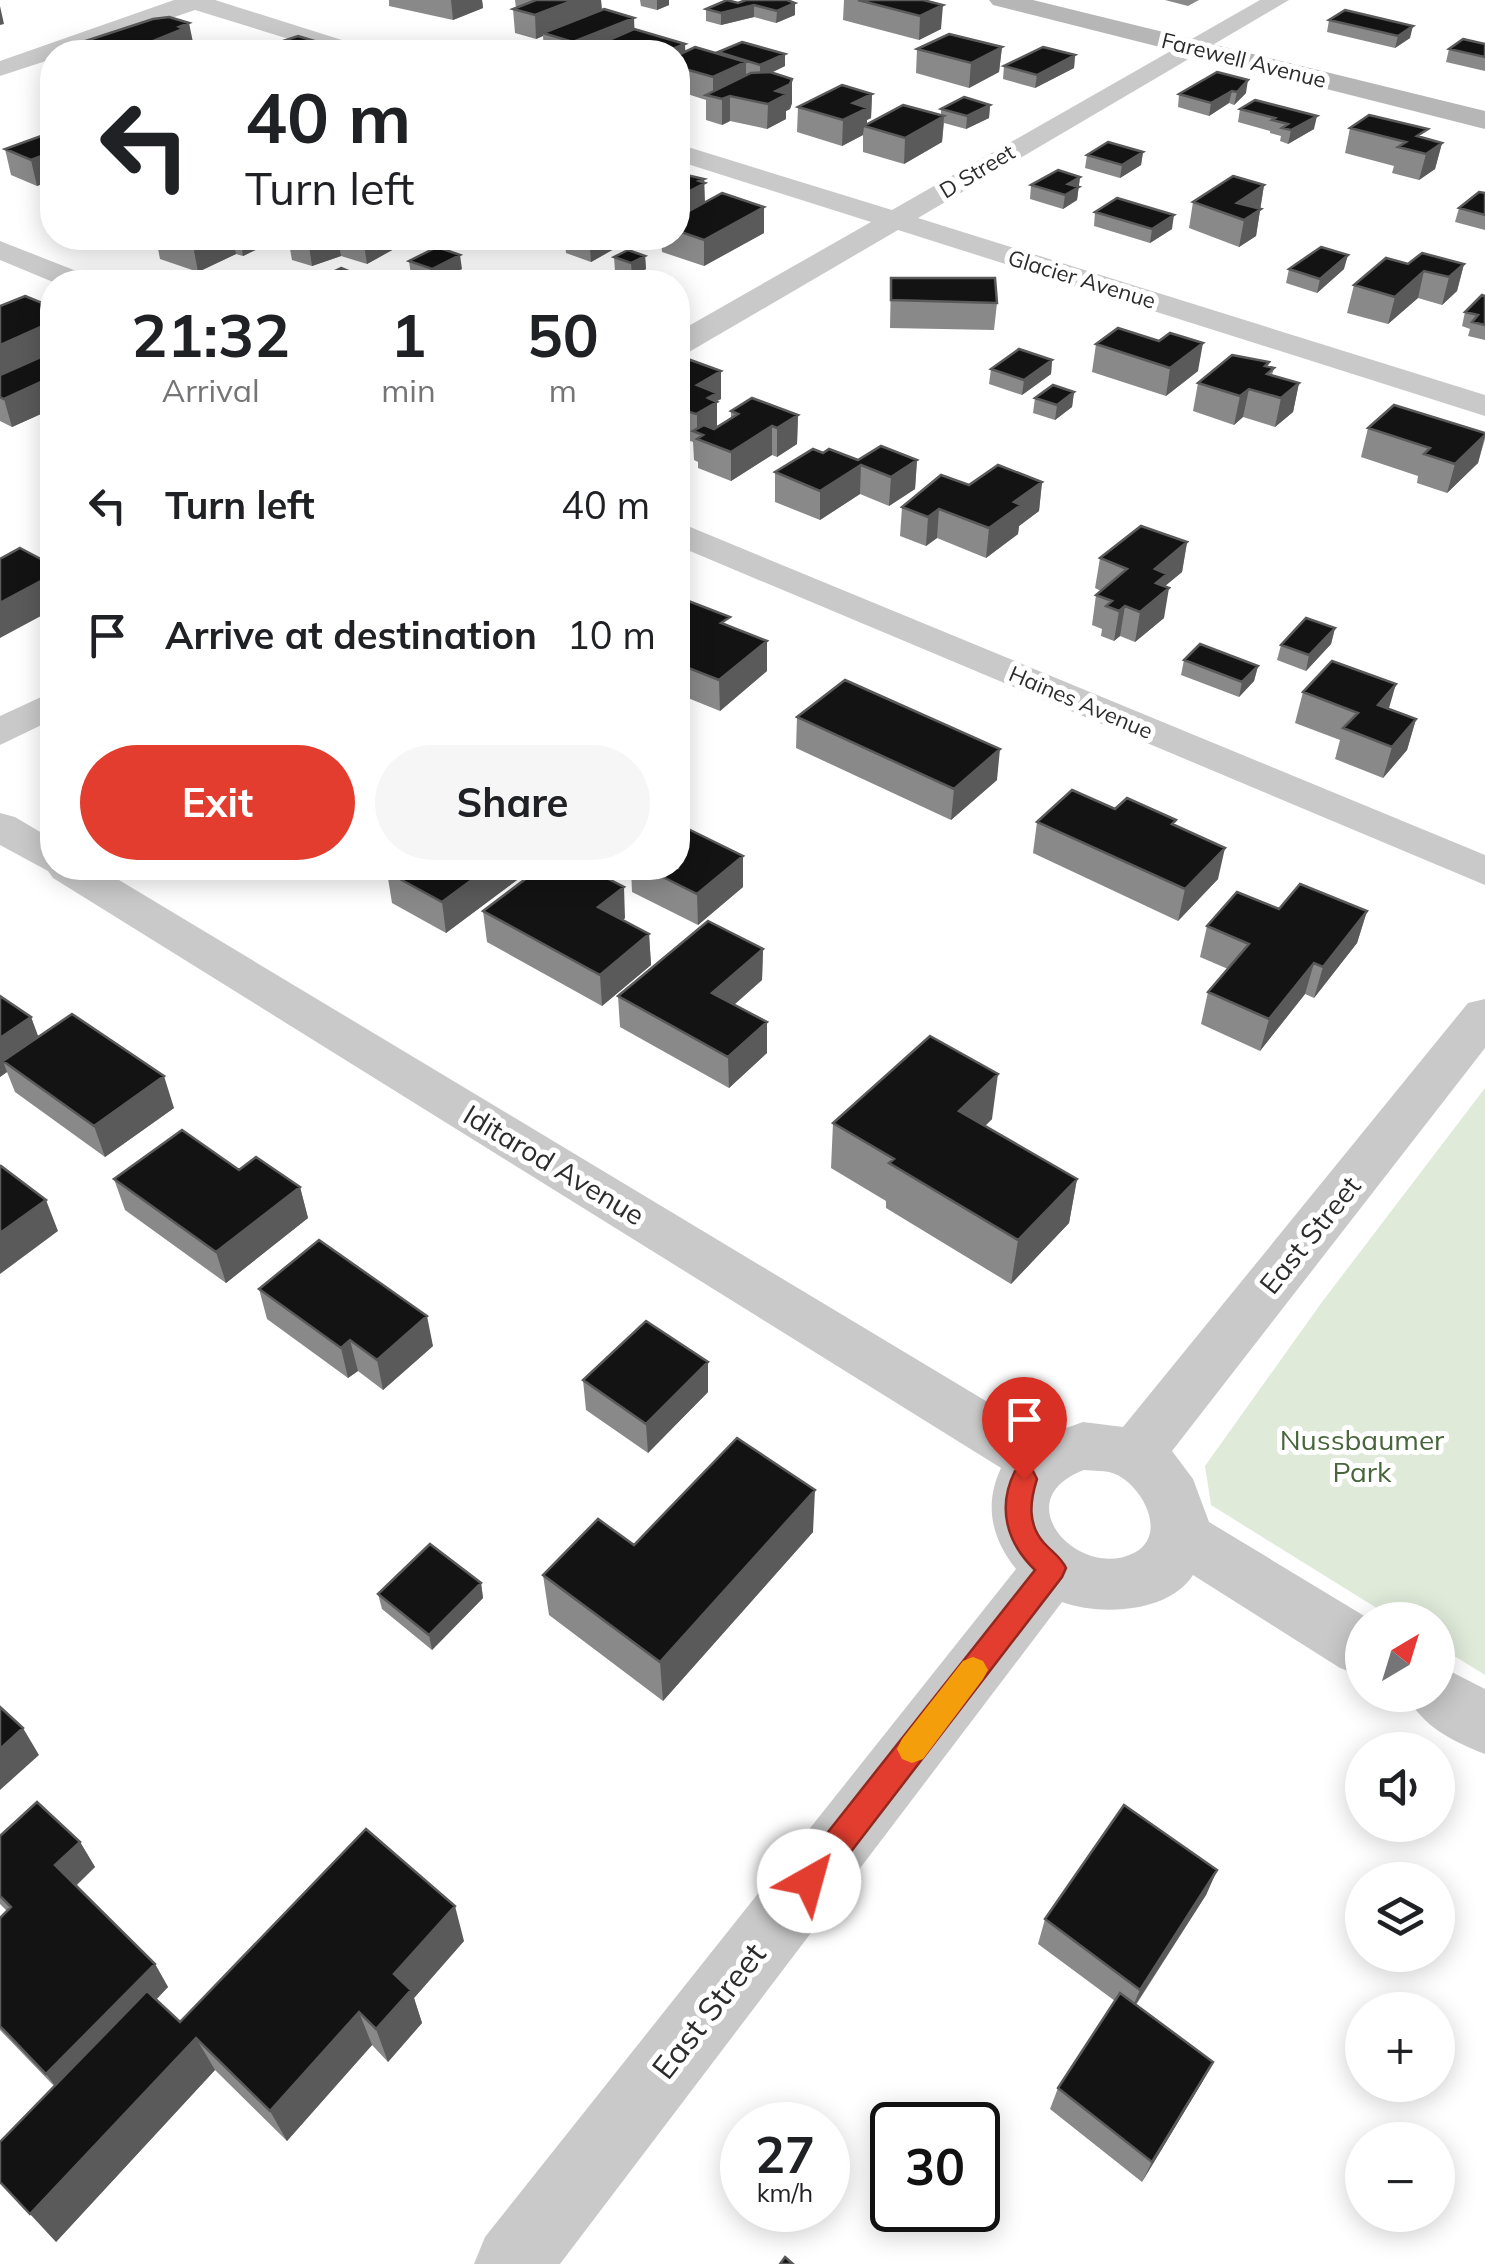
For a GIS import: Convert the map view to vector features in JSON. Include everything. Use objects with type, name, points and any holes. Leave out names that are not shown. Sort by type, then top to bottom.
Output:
[{"type":"street","name":"Farewell Avenue","points":[[1002,0],[1485,120]]},
{"type":"street","name":"D Street","points":[[690,338],[1277,0]]},
{"type":"street","points":[[85,40],[195,1],[317,40]]},
{"type":"street","points":[[0,70],[40,56]]},
{"type":"street","name":"Glacier Avenue","points":[[690,156],[1485,406]]},
{"type":"street","points":[[0,250],[49,270]]},
{"type":"street","name":"Haines Avenue","points":[[690,538],[1485,871]]},
{"type":"street","points":[[0,733],[40,711]]},
{"type":"street","points":[[0,826],[40,851]]},
{"type":"street","name":"Iditarod Avenue","points":[[88,880],[1040,1462]]},
{"type":"street","name":"East Street","points":[[1134,1456],[1485,1015]]},
{"type":"street","points":[[1083,1446],[1109,1448],[1134,1456],[1156,1471],[1171,1490],[1180,1512],[1180,1534],[1165,1563],[1136,1582],[1107,1587],[1079,1582],[1052,1568],[1032,1549],[1020,1526],[1017,1502],[1024,1479],[1040,1462],[1060,1450],[1083,1446]]},
{"type":"street","points":[[1180,1534],[1345,1637]]},
{"type":"street","name":"East Street","points":[[512,2264],[1052,1568]]},
{"type":"street","points":[[1455,1705],[1485,1724]]},
{"type":"green space","name":"Nussbaumer Park","points":[[1485,1088],[1485,1675],[1455,1656],[1455,1602],[1367,1602],[1211,1505],[1205,1466],[1322,1302]]},
{"type":"building","points":[[536,0],[574,0],[535,15],[513,9]]},
{"type":"building","points":[[727,0],[795,3],[777,11],[754,5],[721,13],[706,9]]},
{"type":"building","points":[[858,0],[923,0],[943,5],[920,16]]},
{"type":"building","points":[[604,9],[634,18],[578,40],[543,33]]},
{"type":"building","points":[[1345,10],[1413,26],[1398,36],[1329,20]]},
{"type":"building","points":[[169,17],[189,23],[156,40],[89,40]]},
{"type":"building","points":[[634,29],[671,40],[609,40]]},
{"type":"building","points":[[949,34],[1002,47],[971,63],[917,49]]},
{"type":"building","points":[[1463,39],[1485,44],[1485,57],[1449,49]]},
{"type":"building","points":[[742,42],[785,54],[760,65],[718,52]]},
{"type":"building","points":[[695,47],[746,62],[713,77],[690,70],[690,49]]},
{"type":"building","points":[[1043,47],[1075,55],[1037,75],[1004,66]]},
{"type":"building","points":[[770,72],[792,79],[776,91],[787,94],[768,104],[706,95],[751,73]]},
{"type":"building","points":[[1217,72],[1248,80],[1237,92],[1211,103],[1179,94]]},
{"type":"building","points":[[842,85],[872,94],[853,103],[868,108],[843,120],[798,107]]},
{"type":"building","points":[[964,97],[990,105],[967,116],[941,109]]},
{"type":"building","points":[[1255,100],[1317,116],[1291,130],[1282,128],[1288,124],[1240,109]]},
{"type":"building","points":[[903,105],[944,116],[905,138],[864,126]]},
{"type":"building","points":[[1369,115],[1428,129],[1417,136],[1442,143],[1426,154],[1398,147],[1406,142],[1350,128]]},
{"type":"building","points":[[40,136],[40,157],[31,160],[5,149]]},
{"type":"building","points":[[1108,142],[1143,152],[1122,165],[1087,155]]},
{"type":"building","points":[[1058,170],[1080,177],[1068,184],[1079,187],[1065,195],[1031,185]]},
{"type":"building","points":[[690,176],[704,179],[699,181],[705,183],[690,191]]},
{"type":"building","points":[[1233,176],[1264,185],[1237,203],[1261,209],[1244,220],[1193,202]]},
{"type":"building","points":[[1479,192],[1485,193],[1485,215],[1459,208]]},
{"type":"building","points":[[722,193],[764,207],[704,240],[690,235],[690,210]]},
{"type":"building","points":[[1117,198],[1174,215],[1152,229],[1095,212]]},
{"type":"building","points":[[1321,247],[1348,255],[1320,279],[1289,269]]},
{"type":"building","points":[[431,250],[460,255],[432,269],[409,261]]},
{"type":"building","points":[[628,250],[645,256],[631,263],[614,257]]},
{"type":"building","points":[[1422,253],[1464,264],[1449,277],[1424,271],[1395,297],[1354,285],[1386,258],[1408,264]]},
{"type":"building","points":[[891,278],[995,278],[997,303],[891,300]]},
{"type":"building","points":[[1482,295],[1485,325],[1472,322],[1478,315],[1465,312]]},
{"type":"building","points":[[25,296],[40,302],[40,327],[0,345],[0,306]]},
{"type":"building","points":[[1118,328],[1159,341],[1170,333],[1203,343],[1170,368],[1096,344]]},
{"type":"building","points":[[1019,349],[1052,360],[1024,380],[991,369]]},
{"type":"building","points":[[1232,355],[1269,362],[1265,366],[1274,368],[1267,374],[1299,383],[1281,398],[1249,389],[1240,396],[1198,383]]},
{"type":"building","points":[[40,357],[40,382],[4,399],[0,397],[0,375]]},
{"type":"building","points":[[690,360],[721,371],[697,385],[717,393],[708,398],[717,402],[696,414],[690,412]]},
{"type":"building","points":[[1053,385],[1074,392],[1057,405],[1035,398]]},
{"type":"building","points":[[752,398],[798,415],[731,452],[697,439],[703,435],[693,431],[704,425],[714,429],[738,414],[731,411]]},
{"type":"building","points":[[1394,405],[1485,435],[1455,464],[1424,454],[1430,448],[1368,428]]},
{"type":"building","points":[[881,446],[917,460],[891,477],[861,465],[820,491],[775,472],[813,449],[823,453],[829,449],[858,460]]},
{"type":"building","points":[[998,465],[1042,482],[1014,502],[1021,505],[989,528],[939,509],[928,517],[902,507],[941,475],[969,485]]},
{"type":"building","points":[[1141,526],[1187,542],[1155,569],[1167,574],[1156,583],[1169,588],[1140,612],[1125,606],[1119,611],[1106,606],[1112,601],[1096,595],[1127,569],[1100,558]]},
{"type":"building","points":[[20,548],[40,559],[40,581],[0,603],[0,559]]},
{"type":"building","points":[[690,602],[730,617],[721,623],[767,641],[719,680],[690,669]]},
{"type":"building","points":[[1306,618],[1335,628],[1309,655],[1281,645]]},
{"type":"building","points":[[1200,644],[1258,666],[1242,682],[1184,660]]},
{"type":"building","points":[[1332,661],[1396,684],[1378,705],[1416,719],[1392,747],[1343,728],[1358,713],[1303,692]]},
{"type":"building","points":[[845,680],[1000,749],[954,789],[797,717]]},
{"type":"building","points":[[1072,790],[1115,809],[1127,798],[1225,848],[1185,889],[1037,822]]},
{"type":"building","points":[[690,830],[743,856],[697,894],[669,880],[690,880]]},
{"type":"building","points":[[402,880],[472,880],[442,902]]},
{"type":"building","points":[[524,880],[610,880],[624,887],[598,907],[649,934],[600,975],[483,911]]},
{"type":"building","points":[[1300,884],[1367,911],[1323,967],[1314,963],[1269,1019],[1208,992],[1249,944],[1207,926],[1237,892],[1279,909]]},
{"type":"building","points":[[708,921],[763,949],[712,993],[767,1022],[728,1057],[618,996]]},
{"type":"building","points":[[0,996],[31,1017],[0,1038]]},
{"type":"building","points":[[72,1014],[164,1076],[94,1126],[3,1061]]},
{"type":"building","points":[[930,1036],[998,1074],[959,1111],[1077,1179],[1018,1240],[889,1163],[894,1159],[833,1123]]},
{"type":"building","points":[[182,1130],[239,1170],[256,1157],[300,1187],[216,1252],[114,1179]]},
{"type":"building","points":[[0,1167],[46,1200],[0,1233]]},
{"type":"building","points":[[319,1240],[427,1316],[377,1360],[350,1340],[341,1348],[259,1289]]},
{"type":"building","points":[[646,1321],[708,1362],[646,1424],[583,1380]]},
{"type":"building","points":[[737,1438],[815,1490],[660,1662],[543,1575],[598,1519],[634,1545]]},
{"type":"building","points":[[430,1544],[481,1583],[429,1635],[378,1594]]},
{"type":"building","points":[[0,1707],[23,1728],[0,1749]]},
{"type":"building","points":[[37,1802],[80,1842],[55,1865],[155,1964],[46,2074],[0,2026],[0,1918],[11,1907],[0,1896],[0,1836]]},
{"type":"building","points":[[1124,1805],[1217,1870],[1140,1990],[1045,1919]]},
{"type":"building","points":[[366,1829],[455,1906],[394,1974],[411,1990],[376,2029],[359,2012],[270,2111],[196,2038],[30,2214],[0,2182],[0,2142],[147,1991],[180,2022]]},
{"type":"building","points":[[1120,1993],[1213,2062],[1152,2162],[1058,2088]]},
{"type":"slow traffic","points":[[912,1749],[973,1670]]},
{"type":"route","points":[[809,1881],[1052,1568],[1032,1549],[1020,1526],[1017,1502],[1024,1479]]}]
